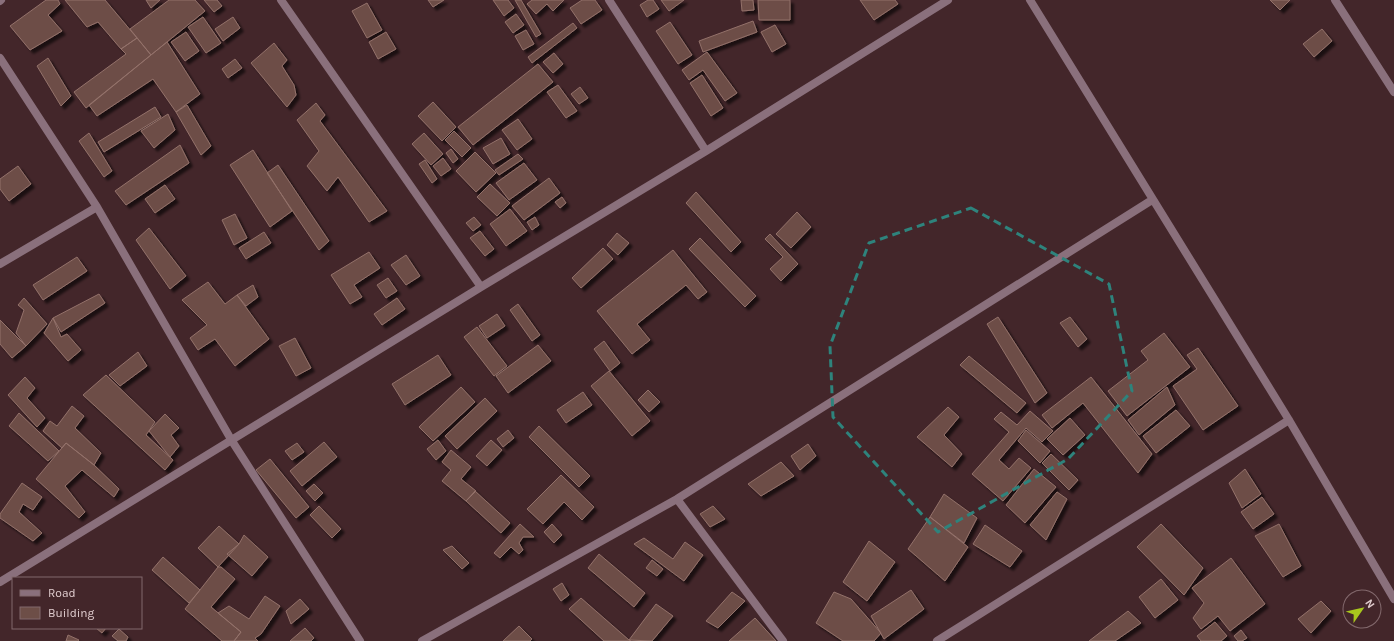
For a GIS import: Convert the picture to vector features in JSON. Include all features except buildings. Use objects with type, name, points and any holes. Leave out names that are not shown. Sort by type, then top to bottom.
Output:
[{"type":"street","points":[[281,0],[481,287]]},
{"type":"street","points":[[609,0],[706,151]]},
{"type":"street","points":[[0,582],[706,151],[948,0]]},
{"type":"street","points":[[1030,0],[1289,420],[1394,599]]},
{"type":"street","points":[[1335,0],[1394,92]]},
{"type":"street","points":[[0,58],[97,206],[232,441],[360,641]]},
{"type":"street","points":[[422,641],[677,499],[1152,200]]},
{"type":"street","points":[[0,264],[97,206]]},
{"type":"street","points":[[937,641],[1289,420]]},
{"type":"street","points":[[677,499],[782,641]]},
{"type":"highlighted area","points":[[971,208],[1109,284],[1132,391],[1068,459],[938,532],[833,417],[830,346],[869,243]]}]
